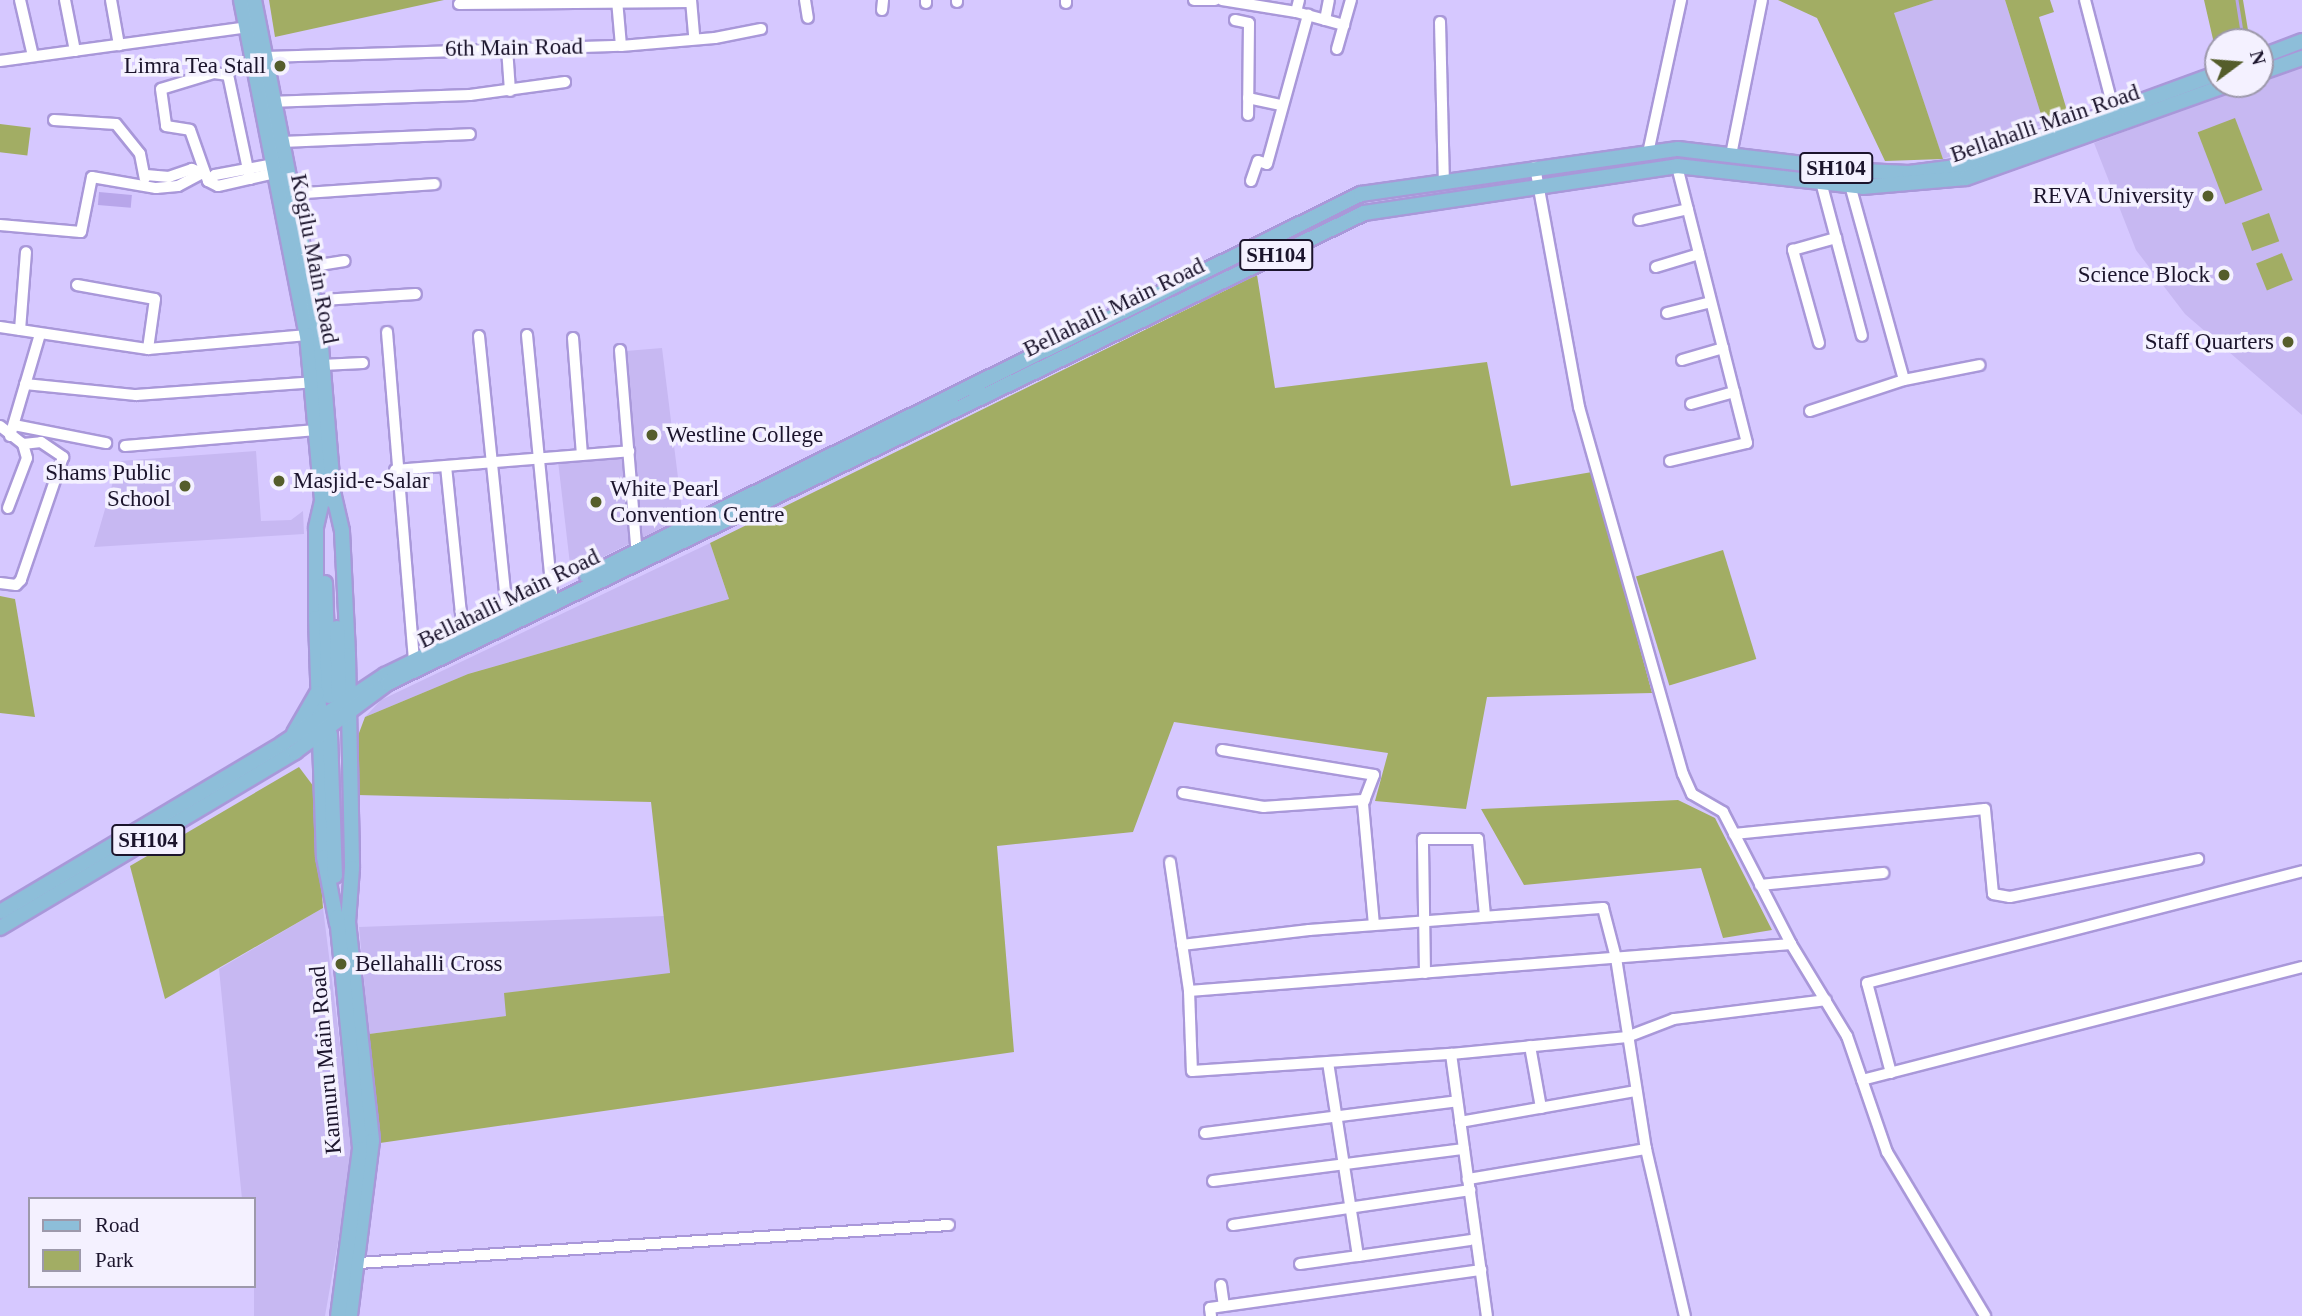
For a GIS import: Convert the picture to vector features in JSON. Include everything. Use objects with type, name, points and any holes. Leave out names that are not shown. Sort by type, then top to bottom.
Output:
[{"type":"main road","name":"Kogilu Main Road","points":[[241,0],[268,102],[282,142],[307,267],[307,335],[318,382],[328,498],[316,528],[336,701]]},
{"type":"main road","name":"Kogilu Main Road","points":[[254,0],[266,57],[274,169],[322,365],[318,382],[316,430],[328,498]]},
{"type":"main road","points":[[2274,52],[2302,41]]},
{"type":"main road","points":[[2274,68],[2302,58]]},
{"type":"main road","name":"Bellahalli Main Road","points":[[336,701],[378,691],[637,557],[1361,194],[1535,167],[1678,149],[1862,171],[1922,171],[1989,160],[2204,78]]},
{"type":"main road","name":"Bellahalli Main Road","points":[[336,701],[463,634],[637,557],[1364,213],[1538,184],[1677,166],[1888,187],[1966,178],[2204,93]]},
{"type":"main road","points":[[328,498],[342,531],[349,666],[360,677],[385,675]]},
{"type":"main road","points":[[328,498],[336,701],[331,733],[334,858],[372,1141],[350,1316]]},
{"type":"main road","points":[[343,923],[324,858],[321,770],[348,655]]},
{"type":"main road","points":[[331,733],[361,713],[378,691]]},
{"type":"main road","points":[[321,770],[313,760],[291,746],[336,701]]},
{"type":"main road","name":"SH104","points":[[0,912],[291,746],[331,733],[336,701]]},
{"type":"main road","points":[[331,733],[343,923]]},
{"type":"main road","name":"SH104","points":[[0,928],[291,746]]},
{"type":"main road","name":"Kannuru Main Road","points":[[338,1316],[360,1149],[343,923]]},
{"type":"street","points":[[20,0],[33,56]]},
{"type":"street","points":[[65,0],[75,51]]},
{"type":"street","points":[[111,0],[119,45]]},
{"type":"street","points":[[617,0],[621,46]]},
{"type":"street","points":[[805,0],[808,18]]},
{"type":"street","points":[[1194,0],[1215,0]]},
{"type":"street","points":[[1222,0],[1296,12],[1344,25]]},
{"type":"street","points":[[1296,12],[1299,0]]},
{"type":"street","points":[[1325,20],[1329,0]]},
{"type":"street","points":[[1337,49],[1351,0]]},
{"type":"street","points":[[1648,153],[1681,0]]},
{"type":"street","points":[[1731,155],[1762,0]]},
{"type":"street","points":[[2085,0],[2114,111]]},
{"type":"street","points":[[460,4],[691,1],[694,38]]},
{"type":"street","points":[[1251,181],[1259,156],[1267,164],[1308,15]]},
{"type":"street","points":[[1235,20],[1249,23],[1248,115]]},
{"type":"street","points":[[1440,22],[1444,181]]},
{"type":"street","points":[[0,61],[247,27]]},
{"type":"street","name":"6th Main Road","points":[[266,57],[621,46],[761,29]]},
{"type":"street","points":[[507,48],[510,91]]},
{"type":"street","points":[[249,174],[231,83],[225,72],[162,89],[166,126],[190,130],[205,177],[218,186],[249,174],[274,169]]},
{"type":"street","points":[[268,102],[510,91],[565,82]]},
{"type":"street","points":[[1248,98],[1282,105]]},
{"type":"street","points":[[54,120],[117,124],[140,154],[144,180]]},
{"type":"street","points":[[282,142],[470,134]]},
{"type":"street","points":[[1670,461],[1746,443],[1677,166]]},
{"type":"street","points":[[1535,167],[1579,407],[1683,774],[1692,794],[1723,812],[1791,944],[1847,1036],[1887,1152],[1985,1316]]},
{"type":"street","points":[[0,225],[81,232],[92,177],[144,180],[178,186],[205,177]]},
{"type":"street","points":[[1821,182],[1863,336]]},
{"type":"street","points":[[292,194],[435,184]]},
{"type":"street","points":[[1850,185],[1904,380]]},
{"type":"street","points":[[1639,220],[1688,209]]},
{"type":"street","points":[[1819,343],[1793,250],[1836,238]]},
{"type":"street","points":[[20,330],[26,252]]},
{"type":"street","points":[[1656,267],[1699,254]]},
{"type":"street","points":[[307,267],[345,261]]},
{"type":"street","points":[[77,285],[155,299],[148,349]]},
{"type":"street","points":[[308,300],[416,294]]},
{"type":"street","points":[[1667,313],[1711,302]]},
{"type":"street","points":[[0,327],[148,349],[307,335]]},
{"type":"street","points":[[387,332],[395,470],[414,659]]},
{"type":"street","points":[[12,430],[40,334]]},
{"type":"street","points":[[527,335],[536,459],[552,594]]},
{"type":"street","points":[[479,336],[508,613]]},
{"type":"street","points":[[573,338],[582,455]]},
{"type":"street","points":[[1682,360],[1723,348]]},
{"type":"street","points":[[620,350],[637,557]]},
{"type":"street","points":[[322,365],[363,363]]},
{"type":"street","points":[[1810,411],[1904,380],[1980,365]]},
{"type":"street","points":[[25,383],[136,395],[318,382]]},
{"type":"street","points":[[1691,404],[1734,393]]},
{"type":"street","points":[[0,426],[106,443]]},
{"type":"street","points":[[8,508],[27,458],[23,444],[12,430]]},
{"type":"street","points":[[125,446],[316,430]]},
{"type":"street","points":[[0,583],[16,585],[21,580],[63,457],[41,442],[23,444]]},
{"type":"street","points":[[395,470],[629,451]]},
{"type":"street","points":[[446,466],[463,634]]},
{"type":"street","points":[[1222,750],[1374,775],[1364,800],[1374,925]]},
{"type":"street","points":[[1183,793],[1264,807],[1364,800]]},
{"type":"street","points":[[1734,834],[1984,809],[1993,894],[2010,897],[2198,859]]},
{"type":"street","points":[[1425,973],[1423,839],[1478,839],[1485,916]]},
{"type":"street","points":[[1170,862],[1189,990],[1192,1071],[1451,1054],[1627,1037],[1674,1019],[1825,1000]]},
{"type":"street","points":[[1891,1073],[1867,983],[2302,871]]},
{"type":"street","points":[[1760,885],[1883,873]]},
{"type":"street","points":[[1182,944],[1374,925],[1603,908],[1616,958],[1646,1149],[1685,1316]]},
{"type":"street","points":[[1189,990],[1791,944]]},
{"type":"street","points":[[1862,1080],[2302,967]]},
{"type":"street","points":[[1530,1046],[1541,1108]]},
{"type":"street","points":[[1451,1054],[1487,1316]]},
{"type":"street","points":[[1328,1062],[1347,1208],[1358,1256]]},
{"type":"street","points":[[1460,1122],[1636,1091]]},
{"type":"street","points":[[1205,1133],[1457,1101]]},
{"type":"street","points":[[1213,1181],[1464,1149]]},
{"type":"street","points":[[1233,1225],[1347,1208],[1646,1149]]},
{"type":"street","points":[[358,1264],[948,1226]]},
{"type":"street","points":[[1300,1264],[1469,1240]]},
{"type":"street","points":[[1211,1316],[1210,1308],[1480,1270]]},
{"type":"street","points":[[1221,1285],[1224,1306]]},
{"type":"shaded area","points":[[1934,0],[2005,0],[2044,124],[1943,159],[1893,13]]},
{"type":"shaded area","name":"REVA University","points":[[2302,65],[2302,415],[2185,314],[2136,250],[2094,143],[2214,98],[2274,98],[2274,76]]},
{"type":"shaded area","points":[[99,192],[132,195],[131,208],[98,205]]},
{"type":"shaded area","name":"Westline College","points":[[662,348],[683,518],[638,540],[626,351]]},
{"type":"shaded area","name":"Shams Public School","points":[[256,451],[261,521],[291,520],[303,511],[304,534],[94,547],[119,461]]},
{"type":"shaded area","name":"White Pearl Convention Centre","points":[[625,455],[631,543],[571,573],[558,461]]},
{"type":"shaded area","points":[[710,543],[729,599],[468,674],[365,717],[381,700]]},
{"type":"shaded area","points":[[323,908],[352,1141],[345,1202],[325,1316],[254,1316],[256,1197],[242,1197],[219,969]]},
{"type":"shaded area","points":[[664,916],[670,974],[505,993],[507,1016],[369,1034],[359,927]]},
{"type":"green space","points":[[269,0],[444,0],[275,37]]},
{"type":"green space","points":[[1778,0],[1934,0],[1894,13],[1943,159],[1885,161],[1817,18]]},
{"type":"green space","points":[[2005,0],[2050,0],[2054,12],[2039,17],[2068,114],[2044,124]]},
{"type":"green space","points":[[2204,0],[2243,0],[2248,28],[2210,28]]},
{"type":"green space","points":[[2235,118],[2263,190],[2225,204],[2198,132]]},
{"type":"green space","points":[[0,124],[31,128],[27,156],[0,152]]},
{"type":"green space","points":[[2269,213],[2279,241],[2252,251],[2242,223]]},
{"type":"green space","points":[[2282,253],[2293,280],[2267,290],[2256,263]]},
{"type":"green space","points":[[1257,275],[1275,388],[1487,362],[1511,486],[1592,472],[1652,693],[1487,697],[1466,809],[1375,801],[1388,753],[1174,722],[1133,832],[997,846],[1014,1052],[380,1143],[369,1034],[506,1016],[504,993],[670,973],[651,802],[357,795],[356,741],[365,717],[468,674],[729,599],[710,543]]},
{"type":"green space","points":[[1723,550],[1756,659],[1669,686],[1636,577]]},
{"type":"green space","points":[[0,596],[15,599],[35,717],[0,713]]},
{"type":"green space","points":[[299,767],[314,787],[323,908],[165,999],[130,866]]},
{"type":"green space","points":[[1678,800],[1715,818],[1772,930],[1723,938],[1701,868],[1524,885],[1481,809]]},
{"type":"waterway","points":[[2237,0],[2241,28]]},
{"type":"place","name":"Limra Tea Stall","points":[[280,66]]},
{"type":"place","name":"REVA University","points":[[2208,196]]},
{"type":"place","name":"Science Block","points":[[2224,275]]},
{"type":"place","name":"Staff Quarters","points":[[2288,342]]},
{"type":"place","name":"Westline College","points":[[652,435]]},
{"type":"place","name":"Masjid-e-Salar","points":[[279,481]]},
{"type":"place","name":"Shams Public School","points":[[185,486]]},
{"type":"place","name":"White Pearl Convention Centre","points":[[596,502]]},
{"type":"place","name":"Bellahalli Cross","points":[[341,964]]}]
